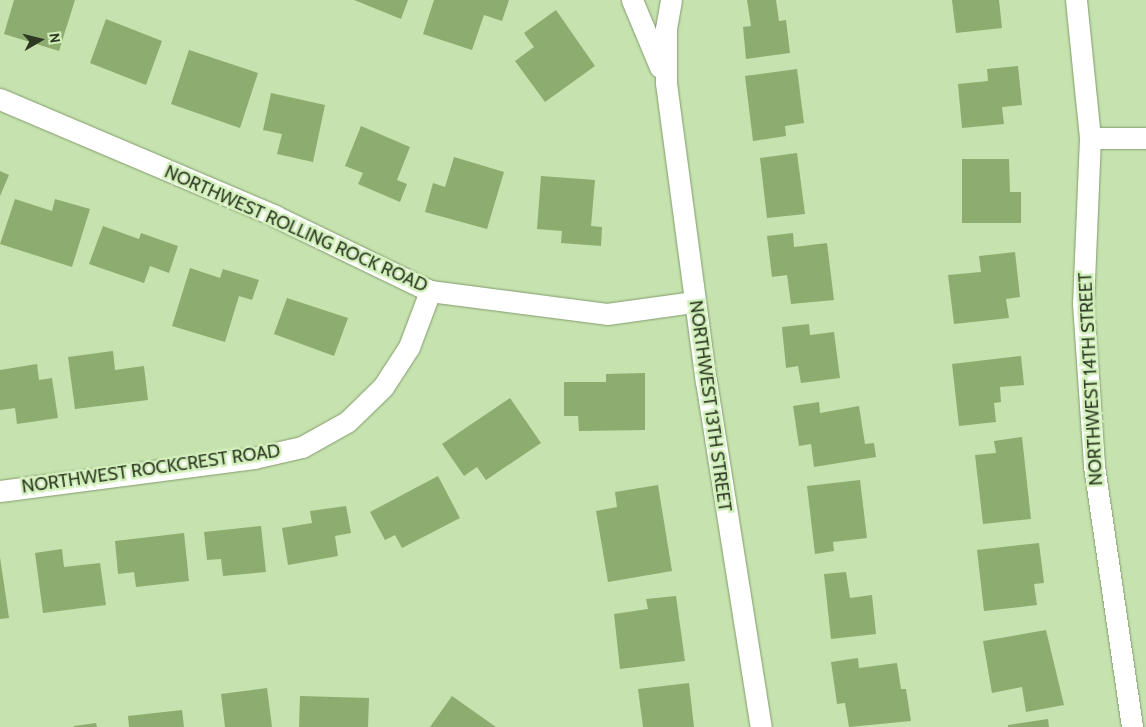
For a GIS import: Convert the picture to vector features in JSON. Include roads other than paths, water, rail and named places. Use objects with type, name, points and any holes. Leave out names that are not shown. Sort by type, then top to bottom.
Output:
[{"type":"street","name":"NORTHWEST 13TH STREET","points":[[632,0],[666,83]]},
{"type":"street","name":"NORTHWEST 13TH STREET","points":[[671,0],[666,30],[666,83],[694,302],[761,727]]},
{"type":"street","name":"NORTHWEST 14TH STREET","points":[[1076,0],[1090,138],[1083,303],[1094,466],[1132,727]]},
{"type":"street","name":"NORTHWEST ROLLING ROCK ROAD","points":[[0,99],[275,216],[430,291],[607,314],[694,302]]},
{"type":"street","points":[[1090,138],[1146,138]]},
{"type":"street","name":"NORTHWEST ROCKCREST ROAD","points":[[0,490],[254,458],[302,447],[347,422],[384,387],[409,347],[430,291]]}]
